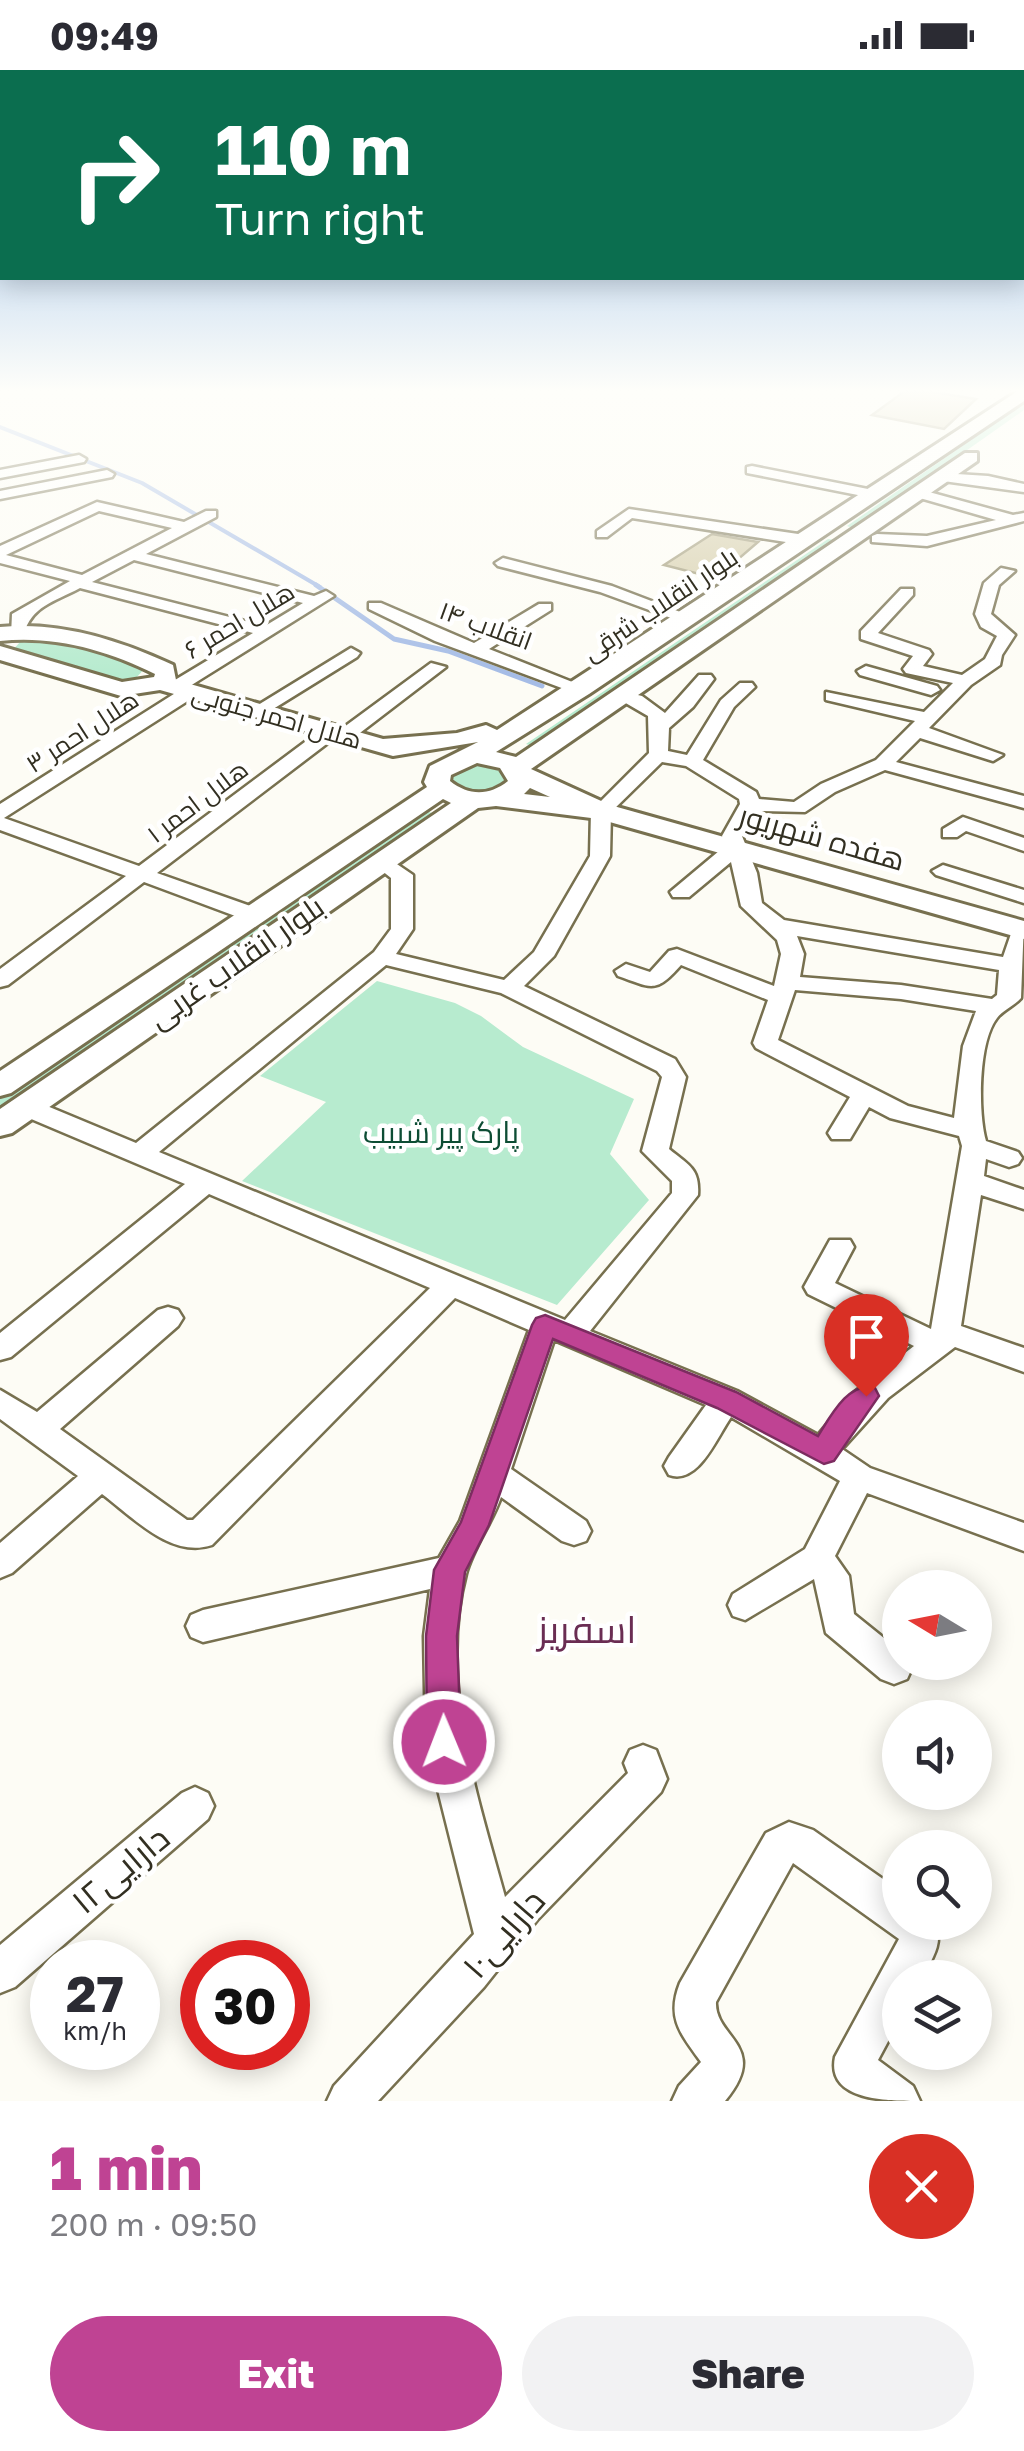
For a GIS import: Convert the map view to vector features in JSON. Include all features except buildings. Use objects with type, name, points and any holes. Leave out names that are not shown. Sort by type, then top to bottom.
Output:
[{"type":"main road","name":"بلوار انقلاب شرقی","points":[[471,757],[581,689],[885,486]]},
{"type":"main road","name":"بلوار انقلاب شرقی","points":[[484,799],[517,788],[519,771],[622,694],[843,545],[871,535],[928,486]]},
{"type":"main road","points":[[834,522],[847,530],[871,535]]},
{"type":"main road","points":[[808,538],[836,537],[843,545]]},
{"type":"main road","points":[[9,632],[61,637],[150,662],[166,670],[176,687]]},
{"type":"main road","points":[[0,653],[122,689],[176,687]]},
{"type":"main road","name":"هلال احمر جنوبی","points":[[176,687],[387,748],[471,757],[519,771]]},
{"type":"main road","points":[[387,748],[459,740],[529,720]]},
{"type":"main road","name":"هلال احمر جنوبی","points":[[387,748],[439,786],[484,799]]},
{"type":"main road","name":"بلوار انقلاب غربی","points":[[0,1086],[439,786],[445,766],[471,757]]},
{"type":"main road","name":"هفده شهریور","points":[[519,771],[601,810]]},
{"type":"main road","name":"هفده شهریور","points":[[484,799],[601,810],[1024,929]]},
{"type":"main road","name":"بلوار انقلاب غربی","points":[[0,1125],[382,862],[484,799]]},
{"type":"street","points":[[0,494],[44,486]]},
{"type":"street","points":[[832,486],[873,494]]},
{"type":"street","points":[[918,493],[1020,520]]},
{"type":"street","points":[[0,555],[97,506],[186,527]]},
{"type":"street","points":[[602,534],[629,513],[808,538]]},
{"type":"street","points":[[9,632],[30,608],[211,514]]},
{"type":"street","points":[[871,535],[927,541],[1020,520]]},
{"type":"street","name":"هلال احمر ۶","points":[[132,554],[322,598],[176,687]]},
{"type":"street","points":[[0,555],[269,632]]},
{"type":"street","points":[[503,564],[606,589],[688,618]]},
{"type":"street","points":[[750,804],[798,808],[828,788],[883,764],[950,695],[994,660],[993,655],[1007,635],[987,623],[983,614],[992,584],[1007,570]]},
{"type":"street","points":[[907,592],[867,635],[923,654],[912,669],[965,681]]},
{"type":"street","name":"انقلاب ۱۴","points":[[374,606],[407,623],[581,689]]},
{"type":"street","points":[[477,649],[544,607]]},
{"type":"street","points":[[259,710],[351,652]]},
{"type":"street","name":"هلال احمر ۱","points":[[0,980],[338,733],[437,667]]},
{"type":"street","points":[[866,671],[950,695]]},
{"type":"street","points":[[662,725],[687,703],[705,679]]},
{"type":"street","name":"هلال احمر ۳","points":[[0,813],[176,687]]},
{"type":"street","points":[[692,762],[727,704],[746,687]]},
{"type":"street","points":[[509,988],[543,956],[600,856],[601,810],[658,756],[662,725],[653,707],[622,694]]},
{"type":"street","points":[[832,696],[920,724],[993,756]]},
{"type":"street","points":[[658,756],[692,762],[748,796],[750,804],[732,836],[738,846],[752,906],[779,926],[793,948],[786,990],[769,1024],[765,1042],[899,1112],[973,1138],[1010,1158]]},
{"type":"street","points":[[883,764],[1024,802]]},
{"type":"street","points":[[950,833],[963,822],[1024,846]]},
{"type":"street","points":[[0,823],[254,915]]},
{"type":"street","points":[[681,892],[738,846]]},
{"type":"street","points":[[141,1153],[382,956],[402,929],[402,874],[382,862]]},
{"type":"street","points":[[943,872],[1024,897]]},
{"type":"street","points":[[779,926],[1010,987]]},
{"type":"street","points":[[745,1605],[816,1559],[843,1466],[841,1423],[866,1396],[942,1338],[973,1138],[966,1116],[975,1046],[986,1014],[1010,987],[1024,929]]},
{"type":"street","points":[[382,956],[509,988],[666,1065],[674,1078],[654,1151],[686,1178],[684,1195],[558,1330],[474,1525],[450,1570],[442,1636],[444,1742],[496,1939]]},
{"type":"street","points":[[626,972],[654,982],[676,956],[786,990],[901,992],[1010,987]]},
{"type":"street","points":[[842,1133],[864,1095]]},
{"type":"street","points":[[26,1107],[726,1400],[843,1466],[1024,1536]]},
{"type":"street","points":[[0,1348],[208,1180]]},
{"type":"street","points":[[968,1180],[1024,1200]]},
{"type":"street","points":[[840,1247],[818,1287],[942,1338],[1024,1360]]},
{"type":"street","points":[[0,1402],[180,1533],[200,1535],[451,1285]]},
{"type":"street","points":[[39,1429],[168,1318]]},
{"type":"street","points":[[680,1466],[726,1400]]},
{"type":"street","points":[[0,1563],[103,1474]]},
{"type":"street","points":[[493,1474],[574,1531]]},
{"type":"street","points":[[816,1559],[832,1576],[838,1622],[882,1658]]},
{"type":"street","points":[[203,1626],[450,1570]]},
{"type":"street","name":"دارایی۱۰","points":[[349,2101],[524,1905],[648,1779],[643,1763]]},
{"type":"street","name":"دارایی۱۲","points":[[0,1972],[195,1806]]},
{"type":"street","points":[[694,2101],[720,2078],[725,2067],[723,2056],[694,2019],[695,1998],[780,1847],[789,1841],[799,1844],[882,1902]]},
{"type":"street","points":[[898,2101],[854,2069],[856,2058],[919,1940]]},
{"type":"green space","points":[[905,486],[916,486],[855,529],[847,526]]},
{"type":"green space","points":[[828,539],[836,540],[536,747],[526,744]]},
{"type":"green space","points":[[44,638],[146,667],[136,678],[120,682],[12,651],[20,642]]},
{"type":"green space","points":[[474,764],[499,768],[507,781],[483,791],[456,786],[451,777]]},
{"type":"green space","points":[[422,810],[439,815],[408,830],[0,1111],[0,1099]]},
{"type":"green space","name":"پارک پیر شبیب","points":[[377,981],[455,1003],[481,1016],[523,1047],[634,1099],[610,1154],[649,1200],[557,1305],[242,1181],[326,1102],[260,1076]]},
{"type":"waterway","points":[[147,486],[320,587]]},
{"type":"waterway","points":[[316,585],[394,639],[448,651],[542,686]]},
{"type":"district","name":"اسفریز","points":[[587,1628]]},
{"type":"route","points":[[444,1742],[442,1636],[450,1570],[474,1525],[545,1325],[726,1400],[824,1452],[841,1423],[866,1396]]}]
